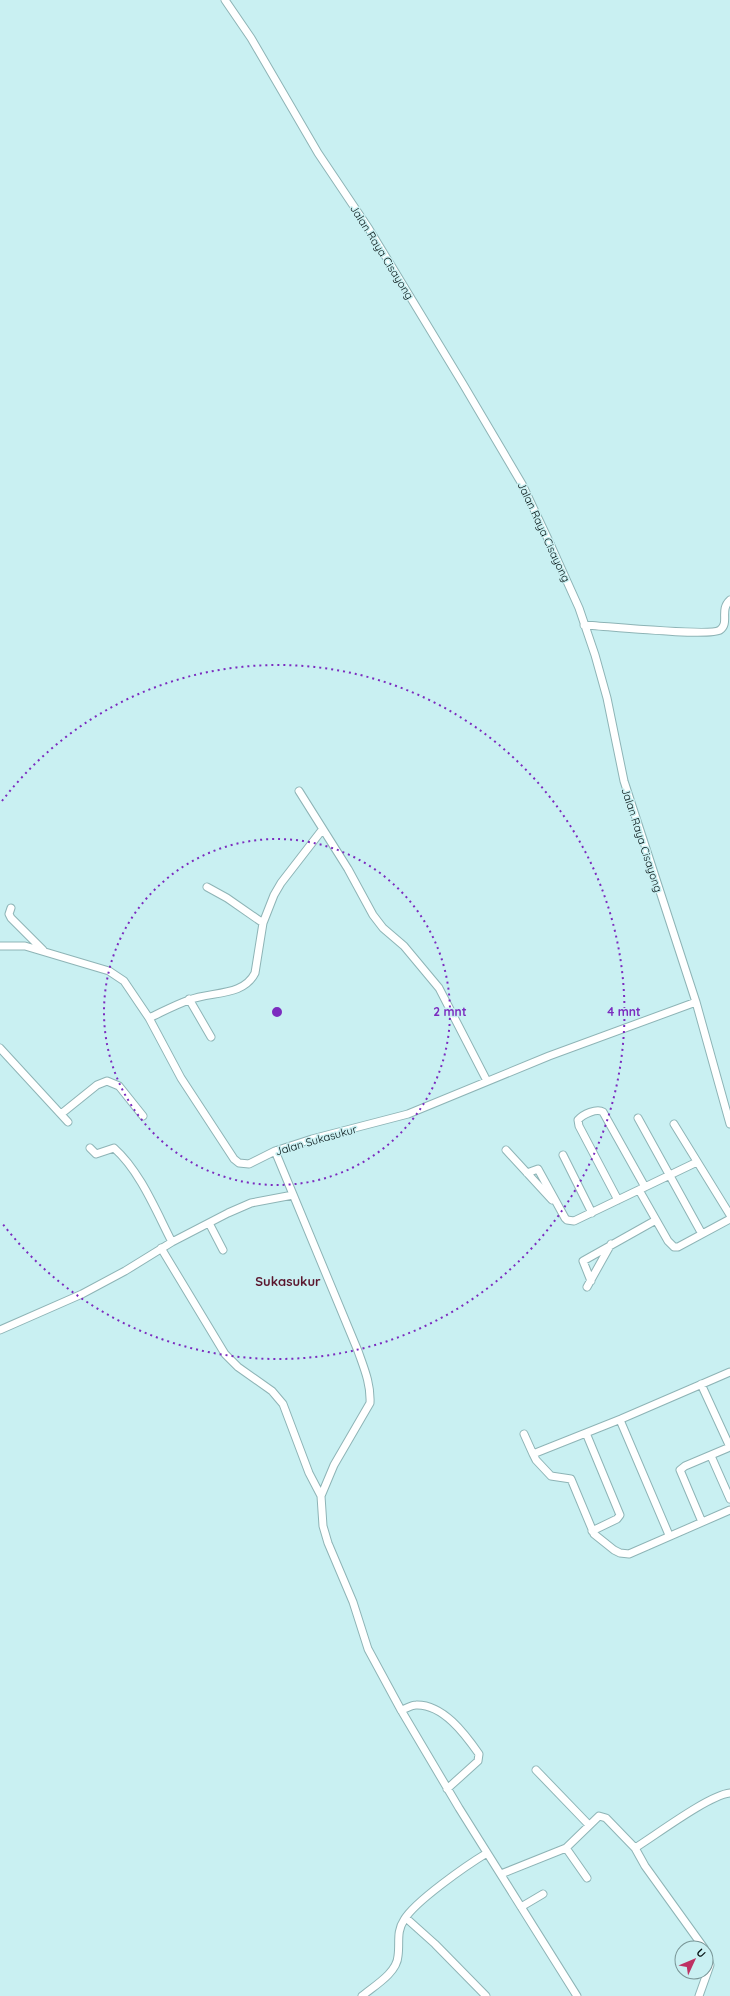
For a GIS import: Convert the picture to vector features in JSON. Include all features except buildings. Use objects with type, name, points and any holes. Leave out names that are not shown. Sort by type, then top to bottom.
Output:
[{"type":"street","name":"Jalan Raya Cisayong","points":[[225,0],[251,38],[318,153],[369,229],[522,484],[575,600],[596,655],[607,698],[624,781],[648,860],[696,1002],[730,1124]]},
{"type":"street","points":[[584,625],[688,633],[715,632],[722,628],[725,623],[724,608],[730,600]]},
{"type":"street","points":[[300,792],[322,830],[348,869],[364,902],[373,915],[383,928],[404,946],[440,988],[486,1081]]},
{"type":"street","points":[[149,1018],[189,999],[233,990],[245,986],[252,980],[255,973],[263,923],[274,895],[281,883],[322,830]]},
{"type":"street","points":[[207,887],[227,898],[263,923]]},
{"type":"street","points":[[11,908],[9,914],[11,918],[44,951]]},
{"type":"street","name":"Jalan Sukasukur","points":[[0,946],[25,946],[44,951],[109,971],[124,981],[149,1018],[181,1078],[234,1158],[239,1163],[249,1164],[275,1150],[408,1114],[486,1081],[696,1002]]},
{"type":"street","points":[[189,999],[211,1037]]},
{"type":"street","points":[[0,1048],[68,1122]]},
{"type":"street","points":[[61,1114],[97,1085],[107,1081],[118,1086],[144,1116]]},
{"type":"street","points":[[618,1200],[579,1126],[578,1120],[580,1117],[596,1110],[603,1112],[642,1188],[656,1220],[668,1240],[674,1246],[678,1247],[730,1219]]},
{"type":"street","points":[[638,1118],[702,1234]]},
{"type":"street","points":[[674,1124],[730,1216]]},
{"type":"street","points":[[90,1148],[96,1154],[114,1148],[148,1195],[172,1242]]},
{"type":"street","points":[[275,1150],[358,1350],[367,1376],[370,1392],[370,1403],[334,1465],[321,1496]]},
{"type":"street","points":[[506,1150],[560,1208]]},
{"type":"street","points":[[563,1155],[592,1213]]},
{"type":"street","points":[[527,1173],[538,1169],[565,1218],[570,1221],[592,1213],[697,1162]]},
{"type":"street","points":[[0,1330],[82,1294],[125,1271],[172,1242],[251,1203],[293,1195]]},
{"type":"street","points":[[611,1244],[589,1284],[583,1260],[611,1244],[656,1220]]},
{"type":"street","points":[[209,1223],[223,1250]]},
{"type":"street","points":[[161,1248],[225,1354],[238,1367],[272,1391],[283,1404],[309,1473],[321,1496],[323,1526],[328,1543],[353,1602],[368,1648],[401,1710],[447,1789],[577,1996]]},
{"type":"street","points":[[533,1454],[620,1420],[730,1372]]},
{"type":"street","points":[[701,1384],[730,1447],[685,1466],[680,1470],[702,1522]]},
{"type":"street","points":[[620,1420],[669,1535]]},
{"type":"street","points":[[586,1433],[620,1514],[617,1520],[592,1531]]},
{"type":"street","points":[[524,1434],[536,1460],[551,1476],[571,1479],[592,1531],[614,1550],[620,1553],[629,1554],[669,1535],[730,1510]]},
{"type":"street","points":[[711,1456],[730,1499]]},
{"type":"street","points":[[401,1710],[414,1705],[424,1706],[443,1715],[456,1724],[479,1754],[478,1761],[447,1789]]},
{"type":"street","points":[[536,1770],[589,1825]]},
{"type":"street","points":[[635,1848],[709,1801],[724,1793],[730,1792]]},
{"type":"street","points":[[501,1874],[566,1848],[599,1816],[603,1816],[635,1848],[645,1866],[698,1940]]},
{"type":"street","points":[[566,1848],[587,1878]]},
{"type":"street","points":[[362,1996],[391,1971],[397,1962],[399,1955],[398,1937],[406,1918],[417,1904],[487,1853]]},
{"type":"street","points":[[521,1907],[543,1894]]},
{"type":"street","points":[[406,1918],[435,1944],[486,1996]]},
{"type":"street","points":[[699,1996],[705,1980]]},
{"type":"district","name":"Sukasukur","points":[[288,1281]]}]
